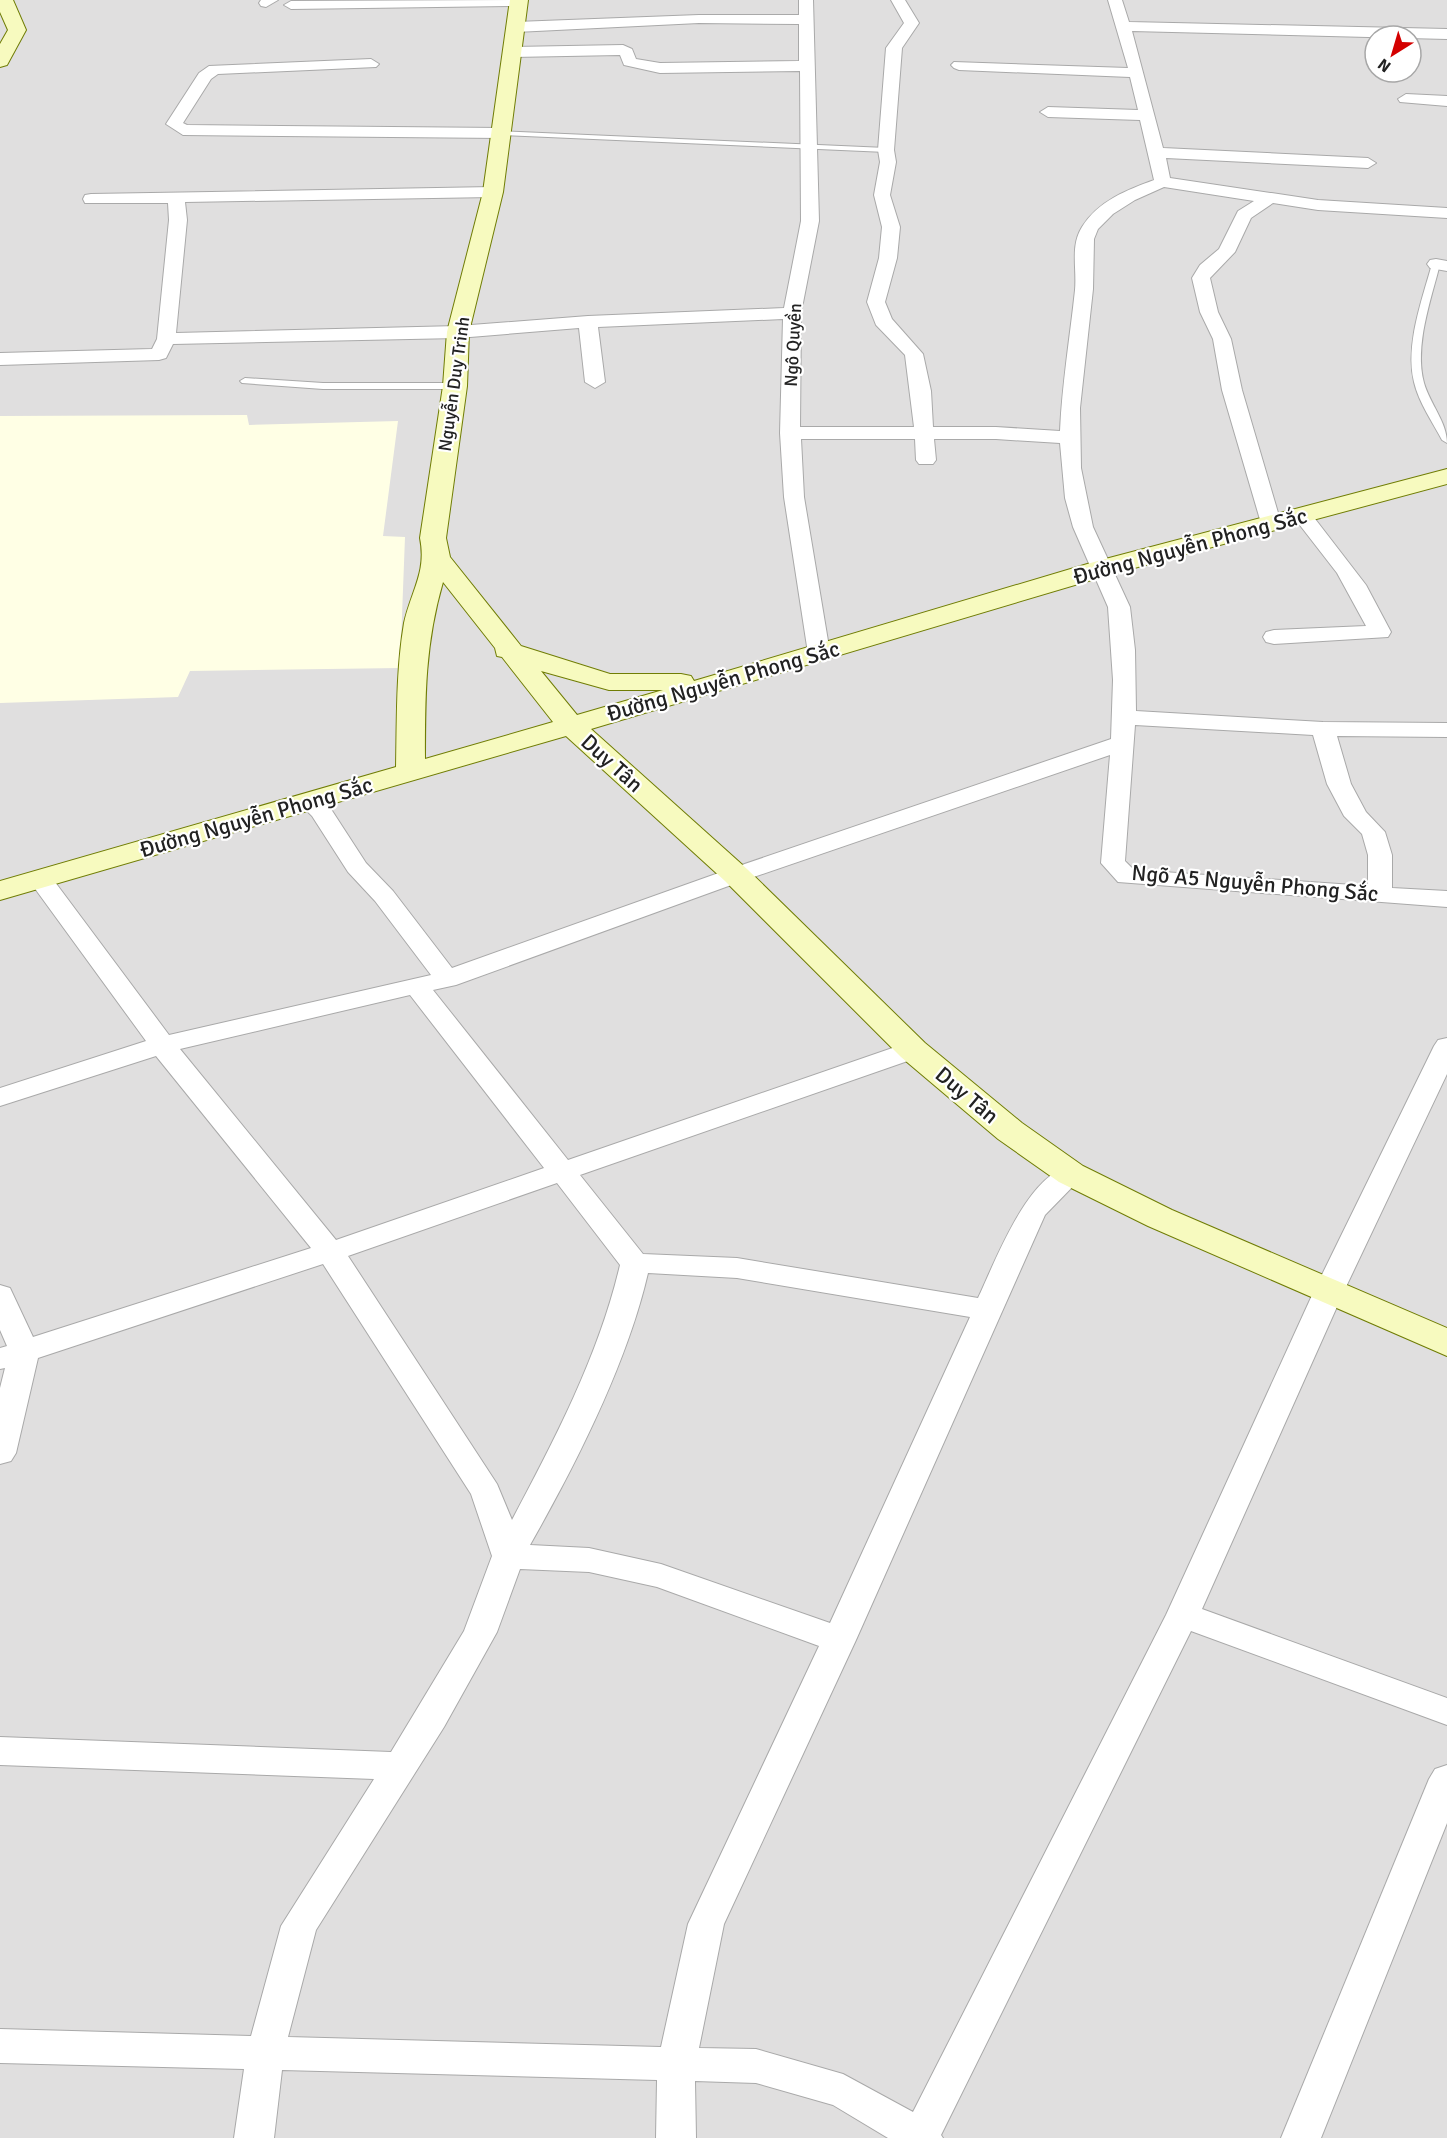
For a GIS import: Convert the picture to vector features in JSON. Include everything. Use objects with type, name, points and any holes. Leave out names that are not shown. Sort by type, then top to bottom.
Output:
[{"type":"street","name":"Ngô Quyền","points":[[806,0],[810,221],[792,313],[790,433],[794,497],[819,653]]},
{"type":"street","points":[[898,0],[912,23],[894,48],[886,150],[888,162],[882,195],[891,227],[888,258],[876,302],[883,321],[914,354],[925,432],[926,460]]},
{"type":"street","points":[[1115,0],[1137,73],[1163,182],[1369,210],[1447,213]]},
{"type":"street","points":[[291,5],[518,1]]},
{"type":"street","name":"Nguyễn Duy Trinh","points":[[437,558],[433,538],[455,386],[458,332],[493,192],[518,1]]},
{"type":"street","points":[[0,61],[17,30],[3,2]]},
{"type":"street","points":[[516,27],[699,19],[807,20]]},
{"type":"street","points":[[1123,26],[1447,34]]},
{"type":"street","points":[[513,52],[623,50],[627,52],[629,62],[660,68],[807,66]]},
{"type":"street","points":[[371,64],[214,69],[206,76],[174,124],[183,130],[501,134]]},
{"type":"street","points":[[959,65],[1137,73]]},
{"type":"street","points":[[1406,99],[1447,101]]},
{"type":"street","points":[[1048,112],[1147,116]]},
{"type":"street","points":[[1156,153],[1368,163]]},
{"type":"street","name":"Ngõ A5 Nguyễn Phong Sắc","points":[[1163,182],[1102,212],[1085,238],[1084,288],[1069,438],[1071,466],[1083,527],[1103,568],[1121,616],[1125,717],[1113,863],[1127,877],[1447,899]]},
{"type":"street","points":[[91,199],[176,200],[493,192]]},
{"type":"street","points":[[1270,198],[1244,215],[1226,252],[1206,269],[1201,278],[1209,312],[1222,339],[1232,390],[1271,523]]},
{"type":"street","points":[[0,358],[159,354],[166,339],[178,220],[176,200]]},
{"type":"street","points":[[166,339],[458,332],[588,322],[792,313]]},
{"type":"street","points":[[588,322],[595,382]]},
{"type":"street","points":[[790,433],[996,433],[1069,438]]},
{"type":"street","name":"Đường Nguyễn Phong Sắc","points":[[0,891],[725,681],[1103,568],[1447,476]]},
{"type":"street","points":[[1274,638],[1380,632],[1367,601],[1338,558],[1302,515]]},
{"type":"street","points":[[437,558],[507,650],[570,726]]},
{"type":"street","points":[[410,772],[412,672],[417,632],[437,558]]},
{"type":"street","points":[[507,650],[571,672],[609,681],[725,681]]},
{"type":"street","points":[[1125,717],[1323,729],[1447,730]]},
{"type":"street","name":"Duy Tân","points":[[570,726],[735,875],[913,1050],[1010,1131],[1071,1174],[1160,1218],[1447,1343]]},
{"type":"street","points":[[1323,729],[1339,784],[1356,816],[1372,832],[1380,855],[1380,894]]},
{"type":"street","points":[[0,1097],[162,1045],[418,988],[447,979],[735,875],[1123,743]]},
{"type":"street","points":[[310,802],[321,812],[357,867],[384,896],[447,979]]},
{"type":"street","points":[[40,879],[162,1045],[330,1252],[486,1492],[508,1556]]},
{"type":"street","points":[[418,988],[635,1264]]},
{"type":"street","points":[[0,2046],[756,2066],[843,2091],[922,2137],[1183,1615],[1329,1291],[1447,1046]]},
{"type":"street","points":[[12,1355],[330,1252],[913,1050]]},
{"type":"street","points":[[676,2138],[676,2064],[706,1924],[839,1640],[1033,1210],[1071,1174]]},
{"type":"street","points":[[635,1264],[659,1263],[737,1268],[988,1310]]},
{"type":"street","points":[[254,2138],[265,2053],[299,1926],[401,1766],[480,1632],[508,1556],[543,1496],[610,1348],[628,1298],[635,1264]]},
{"type":"street","points":[[0,1295],[12,1355],[0,1453]]},
{"type":"street","points":[[508,1556],[589,1560],[661,1576],[839,1640]]},
{"type":"street","points":[[1183,1615],[1447,1712]]},
{"type":"street","points":[[0,1751],[401,1766]]},
{"type":"street","points":[[1301,2138],[1447,1779]]},
{"type":"lane","points":[[501,134],[886,150]]},
{"type":"lane","points":[[1442,265],[1425,306],[1417,374],[1429,407],[1447,440]]},
{"type":"lane","points":[[245,381],[323,386],[455,386]]},
{"type":"shaded area","points":[[0,0],[1447,0],[1447,2138],[0,2138]]},
{"type":"shaded area","points":[[247,415],[249,425],[398,421],[383,536],[405,537],[400,668],[190,671],[178,697],[0,703],[0,416]]}]
